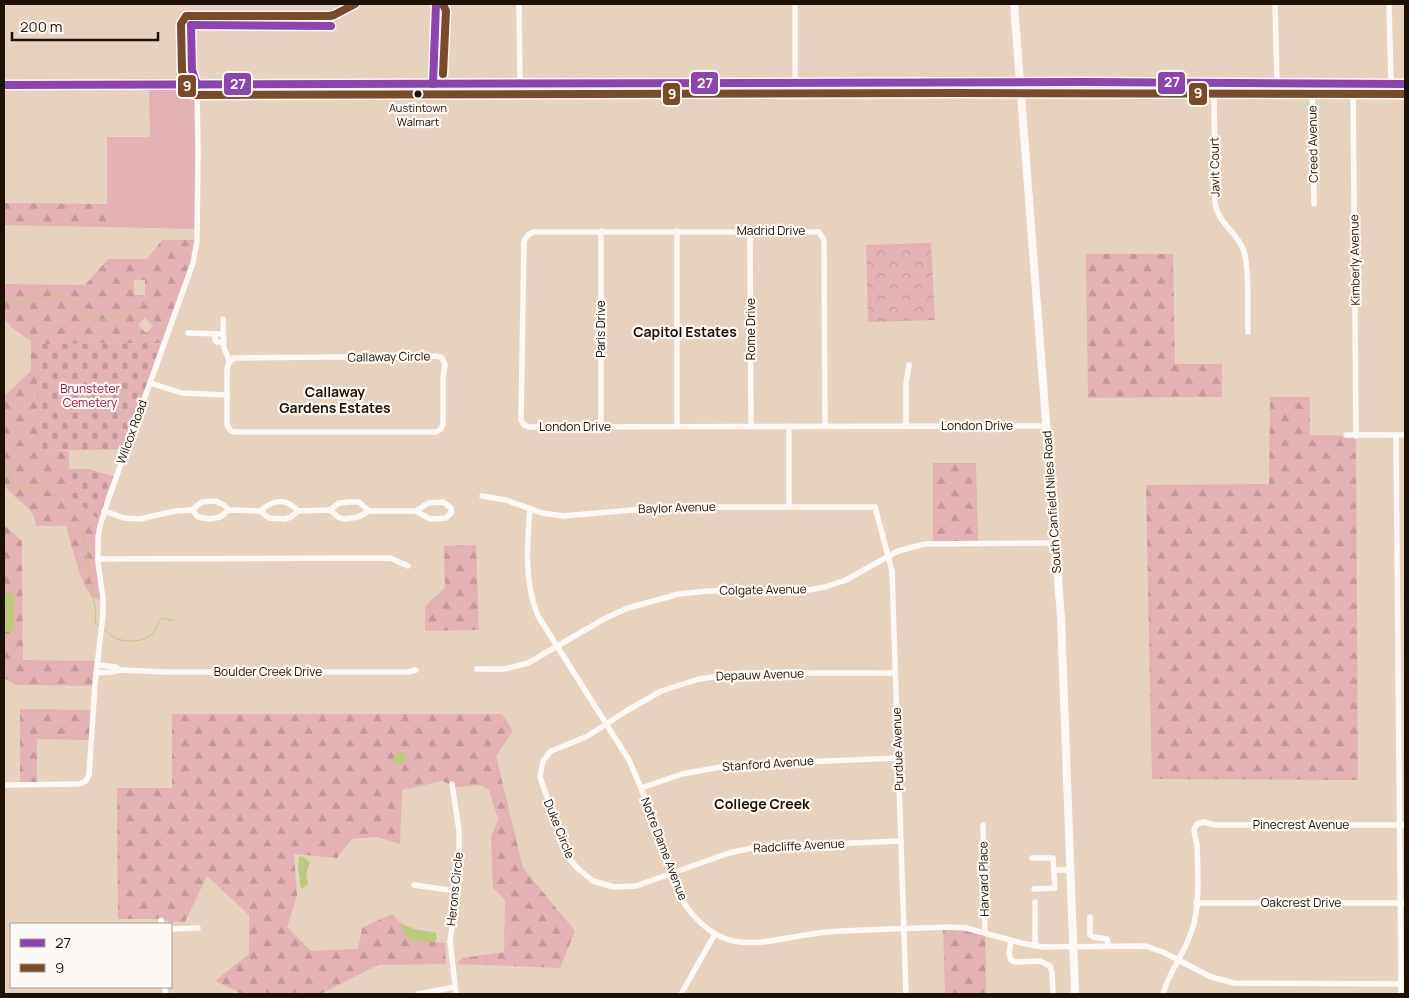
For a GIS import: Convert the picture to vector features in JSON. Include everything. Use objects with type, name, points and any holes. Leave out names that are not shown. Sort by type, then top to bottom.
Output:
[{"type":"main road","name":"South Canfield Niles Road","points":[[1014,4],[1064,670],[1073,947]]},
{"type":"main road","points":[[4,85],[1405,84]]},
{"type":"main road","points":[[1073,947],[1075,994]]},
{"type":"street","points":[[519,4],[520,84]]},
{"type":"street","points":[[795,4],[796,83]]},
{"type":"street","points":[[1275,4],[1277,83]]},
{"type":"street","points":[[1389,4],[1391,84]]},
{"type":"street","name":"Javit Court","points":[[1214,83],[1215,203],[1221,220],[1238,240],[1245,254],[1248,332]]},
{"type":"street","name":"Creed Avenue","points":[[1312,83],[1314,204]]},
{"type":"street","name":"Kimberly Avenue","points":[[1353,84],[1356,436]]},
{"type":"street","name":"Wilcox Road","points":[[4,785],[79,784],[86,781],[91,767],[96,665],[103,614],[98,538],[104,511],[191,273],[195,252],[198,152],[197,85]]},
{"type":"street","points":[[677,231],[677,426]]},
{"type":"street","name":"Rome Drive","points":[[750,231],[751,426]]},
{"type":"street","name":"Madrid Drive","points":[[528,235],[534,232],[815,231],[824,238],[825,426]]},
{"type":"street","name":"Paris Drive","points":[[600,232],[601,426]]},
{"type":"street","name":"London Drive","points":[[528,235],[524,241],[522,422],[529,427],[1046,426]]},
{"type":"street","points":[[223,319],[223,342],[226,357],[230,362]]},
{"type":"street","points":[[188,333],[223,334]]},
{"type":"street","points":[[215,334],[215,340],[223,342]]},
{"type":"street","name":"Callaway Circle","points":[[437,356],[442,358],[445,364],[443,377],[443,424],[441,429],[436,432],[230,431],[227,425],[227,369],[230,362],[237,358],[437,356]]},
{"type":"street","points":[[906,426],[906,384],[910,365]]},
{"type":"street","points":[[150,383],[182,394],[227,395]]},
{"type":"street","points":[[788,426],[789,507]]},
{"type":"street","points":[[1346,435],[1405,435]]},
{"type":"street","points":[[1396,435],[1403,825],[1403,984],[1401,994]]},
{"type":"street","name":"Baylor Avenue","points":[[482,496],[506,500],[542,513],[563,516],[667,507],[875,506]]},
{"type":"street","points":[[104,511],[124,518],[140,519],[175,511],[192,510],[202,502],[215,501],[230,510]]},
{"type":"street","points":[[260,511],[273,502],[290,503],[298,512]]},
{"type":"street","points":[[192,510],[198,517],[210,519],[220,517],[230,510],[260,511],[269,518],[284,519],[298,512],[330,510],[339,503],[359,502],[369,511]]},
{"type":"street","points":[[330,510],[335,516],[344,519],[358,517],[369,511],[416,511],[427,518],[438,519],[446,518],[451,510],[447,504],[432,502],[425,504],[416,511]]},
{"type":"street","name":"Purdue Avenue","points":[[875,506],[892,571],[906,994]]},
{"type":"street","name":"Notre Dame Avenue","points":[[530,509],[528,575],[530,593],[538,616],[629,760],[680,895],[689,911],[715,934],[734,941],[757,944],[826,932],[947,927],[966,928],[1035,946],[1145,946],[1163,952],[1212,977],[1234,983],[1403,984]]},
{"type":"street","name":"Colgate Avenue","points":[[477,669],[505,669],[521,666],[536,660],[606,618],[628,608],[679,594],[708,591],[816,589],[846,580],[906,548],[925,544],[1055,543]]},
{"type":"street","points":[[98,559],[390,558],[408,566]]},
{"type":"street","name":"Boulder Creek Drive","points":[[96,665],[120,670]]},
{"type":"street","name":"Boulder Creek Drive","points":[[96,672],[120,670],[165,672],[408,672],[416,670]]},
{"type":"street","name":"Depauw Avenue","points":[[606,724],[661,692],[683,683],[712,676],[741,673],[895,673]]},
{"type":"street","name":"Duke Circle","points":[[606,724],[576,742],[551,751],[540,766],[541,782],[567,855],[582,873],[593,881],[608,886],[636,886],[672,873]]},
{"type":"street","name":"Stanford Avenue","points":[[641,788],[682,774],[732,765],[898,758]]},
{"type":"street","name":"Herons Circle","points":[[452,784],[459,830],[460,865],[450,941],[456,994]]},
{"type":"street","name":"Pinecrest Avenue","points":[[1196,903],[1197,844],[1194,829],[1198,824],[1204,822],[1214,825],[1403,825]]},
{"type":"street","name":"Harvard Place","points":[[983,825],[985,933]]},
{"type":"street","name":"Radcliffe Avenue","points":[[672,873],[730,853],[757,847],[901,841]]},
{"type":"street","points":[[1032,858],[1053,858],[1054,870],[1055,888],[1034,889]]},
{"type":"street","points":[[1054,870],[1070,870]]},
{"type":"street","points":[[414,885],[456,891]]},
{"type":"street","points":[[1035,902],[1035,946]]},
{"type":"street","points":[[1163,994],[1192,931],[1196,917],[1196,903]]},
{"type":"street","name":"Oakcrest Drive","points":[[1196,903],[1403,903]]},
{"type":"street","points":[[1090,917],[1090,935],[1107,939],[1108,945]]},
{"type":"street","points":[[172,929],[198,928]]},
{"type":"street","points":[[681,994],[715,934]]},
{"type":"street","points":[[1011,940],[1009,954],[1011,960],[1015,962],[1040,961],[1050,966],[1053,994]]},
{"type":"street","points":[[418,994],[455,987]]},
{"type":"green space","points":[[149,85],[197,85],[197,229],[107,227],[107,137],[150,137]]},
{"type":"green space","points":[[4,203],[107,204],[107,227],[4,225]]},
{"type":"green space","points":[[162,240],[196,240],[195,252],[165,343],[37,344],[37,450],[69,451],[69,494],[101,522],[98,538],[103,601],[91,597],[86,589],[66,526],[36,526],[32,513],[4,485],[4,396],[31,371],[31,341],[12,328],[4,318],[4,284],[85,285],[108,259],[147,259]],"holes":[[[134,280],[145,280],[145,295],[134,295]],[[145,318],[153,326],[146,333],[138,325]]]},
{"type":"green space","points":[[931,243],[935,320],[868,322],[866,245]]},
{"type":"green space","points":[[1086,254],[1173,254],[1175,364],[1222,364],[1222,397],[1088,398]]},
{"type":"green space","name":"Brunsteter Cemetery","points":[[165,343],[126,449],[37,451],[37,344]]},
{"type":"green space","points":[[1270,397],[1310,397],[1310,435],[1356,436],[1358,780],[1152,779],[1146,485],[1269,484]]},
{"type":"green space","points":[[933,463],[976,463],[978,544],[933,544]]},
{"type":"green space","points":[[69,469],[89,469],[116,477],[101,522],[69,494]]},
{"type":"green space","points":[[4,525],[22,541],[23,660],[97,661],[94,686],[16,685],[4,678],[4,632],[8,632],[14,627],[14,597],[8,593],[4,594]]},
{"type":"green space","points":[[476,545],[479,630],[425,631],[425,606],[445,588],[444,546]]},
{"type":"green space","points":[[20,709],[93,710],[92,740],[37,739],[37,785],[20,785]]},
{"type":"green space","points":[[172,714],[502,714],[513,731],[496,756],[523,868],[575,931],[560,968],[457,964],[462,958],[504,952],[505,900],[493,888],[491,837],[498,819],[489,790],[480,785],[456,787],[442,781],[402,790],[400,844],[377,837],[351,839],[337,858],[294,854],[297,895],[287,927],[311,951],[358,949],[362,928],[392,914],[402,924],[402,932],[435,942],[445,943],[446,964],[378,965],[321,994],[242,994],[215,981],[249,954],[249,915],[207,876],[185,922],[170,922],[161,919],[118,919],[117,788],[172,788]]},
{"type":"green space","points":[[943,927],[985,933],[986,994],[945,994]]},
{"type":"shaded area","points":[[4,594],[13,594],[14,597],[14,627],[12,632],[4,632]]},
{"type":"shaded area","points":[[399,752],[406,756],[404,763],[398,765],[393,763],[393,759]]},
{"type":"shaded area","points":[[299,856],[304,857],[310,863],[306,874],[308,884],[301,889],[298,867]]},
{"type":"shaded area","points":[[402,924],[414,929],[436,933],[437,939],[435,942],[413,941],[402,932]]},
{"type":"waterway","points":[[4,300],[19,303],[27,299],[40,298],[45,292],[53,293],[79,305],[86,318],[93,320],[123,317],[149,301]]},
{"type":"waterway","points":[[4,461],[13,483],[26,490],[45,490],[77,518],[86,549],[96,613],[95,623],[99,625]]},
{"type":"waterway","points":[[104,629],[117,639],[135,641],[151,635],[162,618],[174,621]]},
{"type":"transit line","name":"9","points":[[355,4],[330,16],[186,16],[181,24],[182,71],[188,90],[192,94],[197,95],[1405,94]]},
{"type":"transit line","name":"27","points":[[433,84],[436,4]]},
{"type":"transit line","name":"9","points":[[443,4],[446,11],[443,74]]},
{"type":"transit line","name":"27","points":[[191,25],[331,26]]},
{"type":"transit line","name":"27","points":[[191,25],[192,70],[197,85]]},
{"type":"transit line","name":"27","points":[[4,85],[1084,82],[1405,84]]},
{"type":"place","name":"Austintown Walmart","points":[[418,94]]},
{"type":"district","name":"Capitol Estates","points":[[685,332]]},
{"type":"district","name":"Callaway Gardens Estates","points":[[335,400]]},
{"type":"district","name":"College Creek","points":[[762,804]]}]
